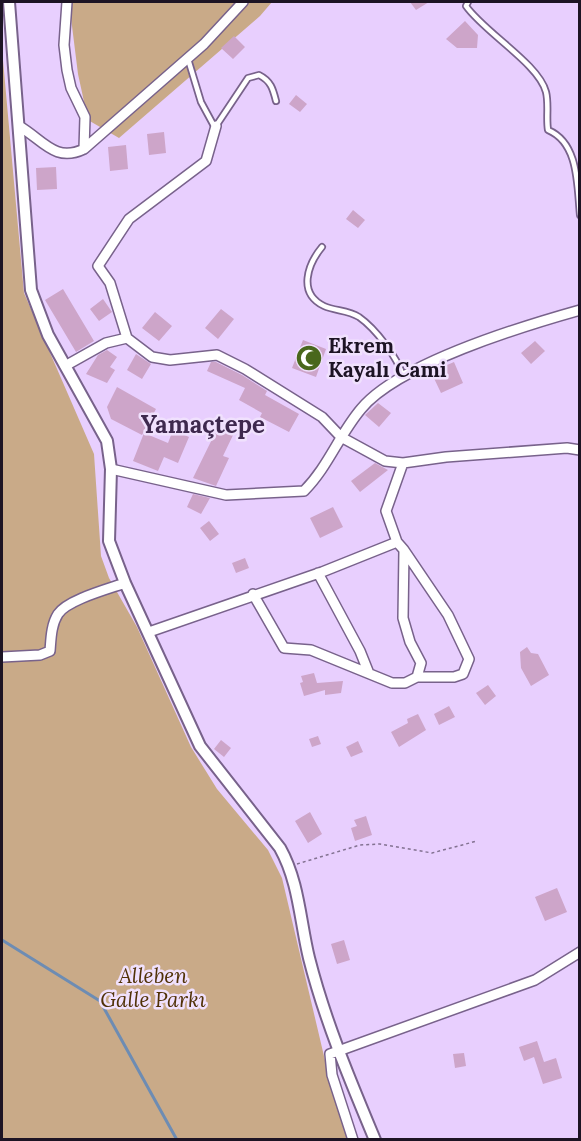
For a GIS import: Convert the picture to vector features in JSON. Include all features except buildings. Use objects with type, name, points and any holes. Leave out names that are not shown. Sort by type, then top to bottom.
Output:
[{"type":"street","points":[[9,2],[31,290],[38,313],[107,441],[111,469],[109,541],[125,583],[200,746],[280,848],[291,866],[309,959],[338,1051],[375,1140]]},
{"type":"street","points":[[67,2],[64,45],[71,88],[85,117],[84,149]]},
{"type":"street","points":[[19,126],[53,153],[74,154],[84,149],[188,59],[243,2]]},
{"type":"street","points":[[216,127],[206,161],[129,219],[98,266],[110,283],[127,338],[152,357],[170,360],[217,355],[245,369],[322,417],[341,437],[385,461],[403,463],[446,457],[567,448],[579,450]]},
{"type":"street","points":[[111,469],[226,495],[262,495],[304,490],[320,474],[341,437],[362,408],[378,393],[403,376],[498,337],[579,310]]},
{"type":"street","points":[[65,366],[106,343],[127,338]]},
{"type":"street","points":[[253,594],[284,648],[311,650],[392,682],[405,683],[417,677],[454,678],[463,674],[469,659],[448,615],[397,542],[386,511],[403,463]]},
{"type":"street","points":[[149,632],[318,573],[397,542]]},
{"type":"street","points":[[404,550],[403,618],[410,642],[421,663],[417,677]]},
{"type":"street","points":[[318,573],[360,651],[368,671]]},
{"type":"street","points":[[2,657],[40,655],[50,651],[52,629],[58,613],[80,599],[125,583]]},
{"type":"street","points":[[352,1140],[332,1076],[330,1054],[441,1016],[535,980],[579,952]]},
{"type":"lane","points":[[468,2],[466,6],[473,16],[523,61],[546,92],[548,130],[559,135],[568,146],[574,168],[579,215]]},
{"type":"lane","points":[[188,59],[201,102],[216,127],[248,78],[259,75],[267,79],[273,88],[276,101]]},
{"type":"lane","points":[[322,247],[310,263],[308,289],[314,300],[325,307],[359,317],[399,363],[403,376]]},
{"type":"path","points":[[291,866],[360,845],[380,844],[432,853],[477,841]]},
{"type":"green space","points":[[69,2],[272,2],[260,16],[119,138],[88,120],[78,74]]},
{"type":"green space","name":"Alleben Galle Parkı","points":[[2,49],[24,293],[94,454],[101,556],[109,578],[137,627],[191,747],[217,789],[268,850],[282,878],[332,1090],[347,1139],[3,1140],[2,1137]]},
{"type":"waterway","points":[[2,940],[100,1001],[177,1140]]},
{"type":"place","name":"Ekrem Kayalı Cami","points":[[309,358]]},
{"type":"district","name":"Yamaçtepe","points":[[203,425]]}]
